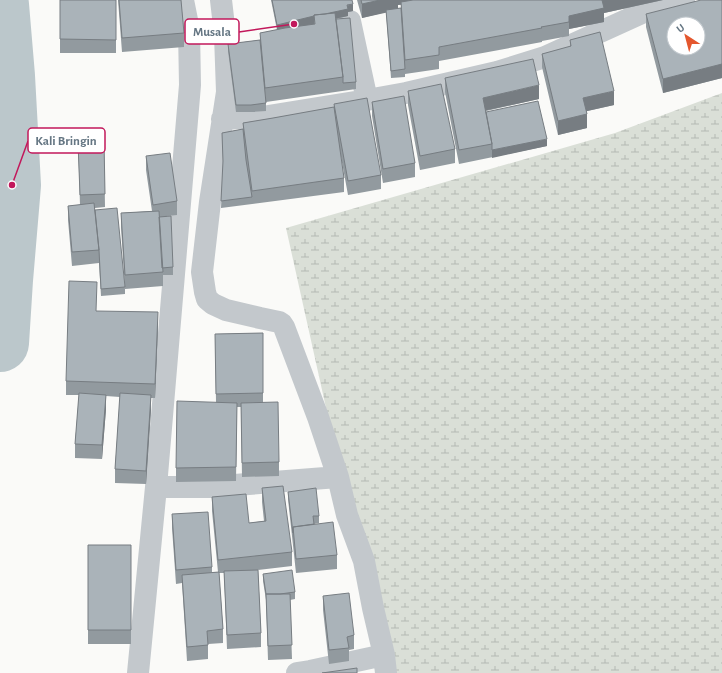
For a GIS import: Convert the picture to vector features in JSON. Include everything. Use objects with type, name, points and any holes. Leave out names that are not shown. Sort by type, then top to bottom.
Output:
[{"type":"street","points":[[138,673],[156,487],[190,86],[189,30],[183,0]]},
{"type":"street","points":[[221,0],[225,35],[227,92],[210,202],[202,272],[205,292],[208,299],[213,304],[226,310],[279,322],[282,324],[318,417],[338,477],[348,515],[364,561],[385,664],[306,672]]},
{"type":"street","points":[[222,119],[262,116],[367,100],[406,93],[497,72],[535,61],[644,12],[684,0]]},
{"type":"street","points":[[350,21],[367,100]]},
{"type":"street","points":[[156,487],[209,487],[338,477]]},
{"type":"green space","points":[[722,93],[722,673],[385,673],[286,228],[615,133]]},
{"type":"building","points":[[60,0],[116,0],[116,40],[60,39]]},
{"type":"building","points":[[119,0],[181,0],[184,33],[122,38]]},
{"type":"building","points":[[272,0],[352,0],[353,4],[347,5],[348,9],[314,15],[277,25]]},
{"type":"building","points":[[361,0],[380,0],[362,4]]},
{"type":"building","points":[[413,0],[602,0],[604,8],[569,16],[569,22],[439,47],[439,55],[405,60],[401,2]]},
{"type":"building","points":[[701,0],[722,0],[722,64],[663,79],[646,14]]},
{"type":"building","points":[[401,8],[405,69],[391,71],[386,10]]},
{"type":"building","points":[[335,13],[343,77],[265,88],[260,33],[315,24],[314,15]]},
{"type":"building","points":[[350,18],[356,82],[343,83],[336,19]]},
{"type":"building","points":[[600,32],[614,91],[583,98],[587,114],[558,121],[542,54],[571,46],[570,40]]},
{"type":"building","points":[[260,40],[266,103],[236,105],[228,44]]},
{"type":"building","points":[[533,59],[539,85],[483,98],[492,144],[459,150],[445,78]]},
{"type":"building","points":[[441,84],[455,149],[420,156],[408,91]]},
{"type":"building","points":[[404,96],[415,163],[383,169],[372,102]]},
{"type":"building","points":[[367,98],[381,175],[348,181],[334,104]]},
{"type":"building","points":[[538,101],[547,139],[492,150],[486,112]]},
{"type":"building","points":[[334,107],[344,178],[252,191],[243,123]]},
{"type":"building","points":[[243,129],[252,197],[221,201],[223,161],[222,133]]},
{"type":"building","points":[[104,141],[105,194],[80,195],[78,142]]},
{"type":"building","points":[[170,153],[177,201],[153,205],[146,156]]},
{"type":"building","points":[[94,203],[99,250],[72,252],[68,206]]},
{"type":"building","points":[[117,208],[125,287],[101,289],[95,210]]},
{"type":"building","points":[[159,211],[163,272],[125,275],[121,213]]},
{"type":"building","points":[[171,216],[173,267],[162,268],[159,217]]},
{"type":"building","points":[[69,281],[97,282],[96,311],[158,312],[155,384],[66,381]]},
{"type":"building","points":[[263,333],[263,393],[216,394],[215,334]]},
{"type":"building","points":[[79,393],[106,395],[102,445],[75,444]]},
{"type":"building","points":[[120,393],[151,395],[146,471],[115,469]]},
{"type":"building","points":[[177,401],[237,403],[236,467],[176,468]]},
{"type":"building","points":[[278,402],[279,462],[242,463],[241,403]]},
{"type":"building","points":[[283,486],[292,552],[218,560],[212,497],[246,494],[249,523],[266,521],[262,488]]},
{"type":"building","points":[[316,488],[319,516],[313,516],[314,524],[293,527],[293,533],[288,492]]},
{"type":"building","points":[[208,512],[212,567],[176,570],[172,514]]},
{"type":"building","points":[[333,522],[337,555],[296,559],[293,527]]},
{"type":"building","points":[[88,545],[131,545],[131,630],[88,630]]},
{"type":"building","points":[[258,570],[261,633],[227,635],[224,571]]},
{"type":"building","points":[[292,570],[295,592],[266,594],[263,574]]},
{"type":"building","points":[[219,572],[223,629],[207,631],[208,645],[187,647],[182,575]]},
{"type":"building","points":[[349,593],[354,635],[347,637],[349,648],[329,650],[323,596]]},
{"type":"building","points":[[266,594],[290,594],[292,645],[268,646]]},
{"type":"building","points":[[357,668],[357,673],[322,673]]},
{"type":"waterway","points":[[0,5],[6,76],[12,185],[0,343]]},
{"type":"place","name":"Musala","points":[[294,24]]},
{"type":"place","name":"Kali Bringin","points":[[12,185]]}]
